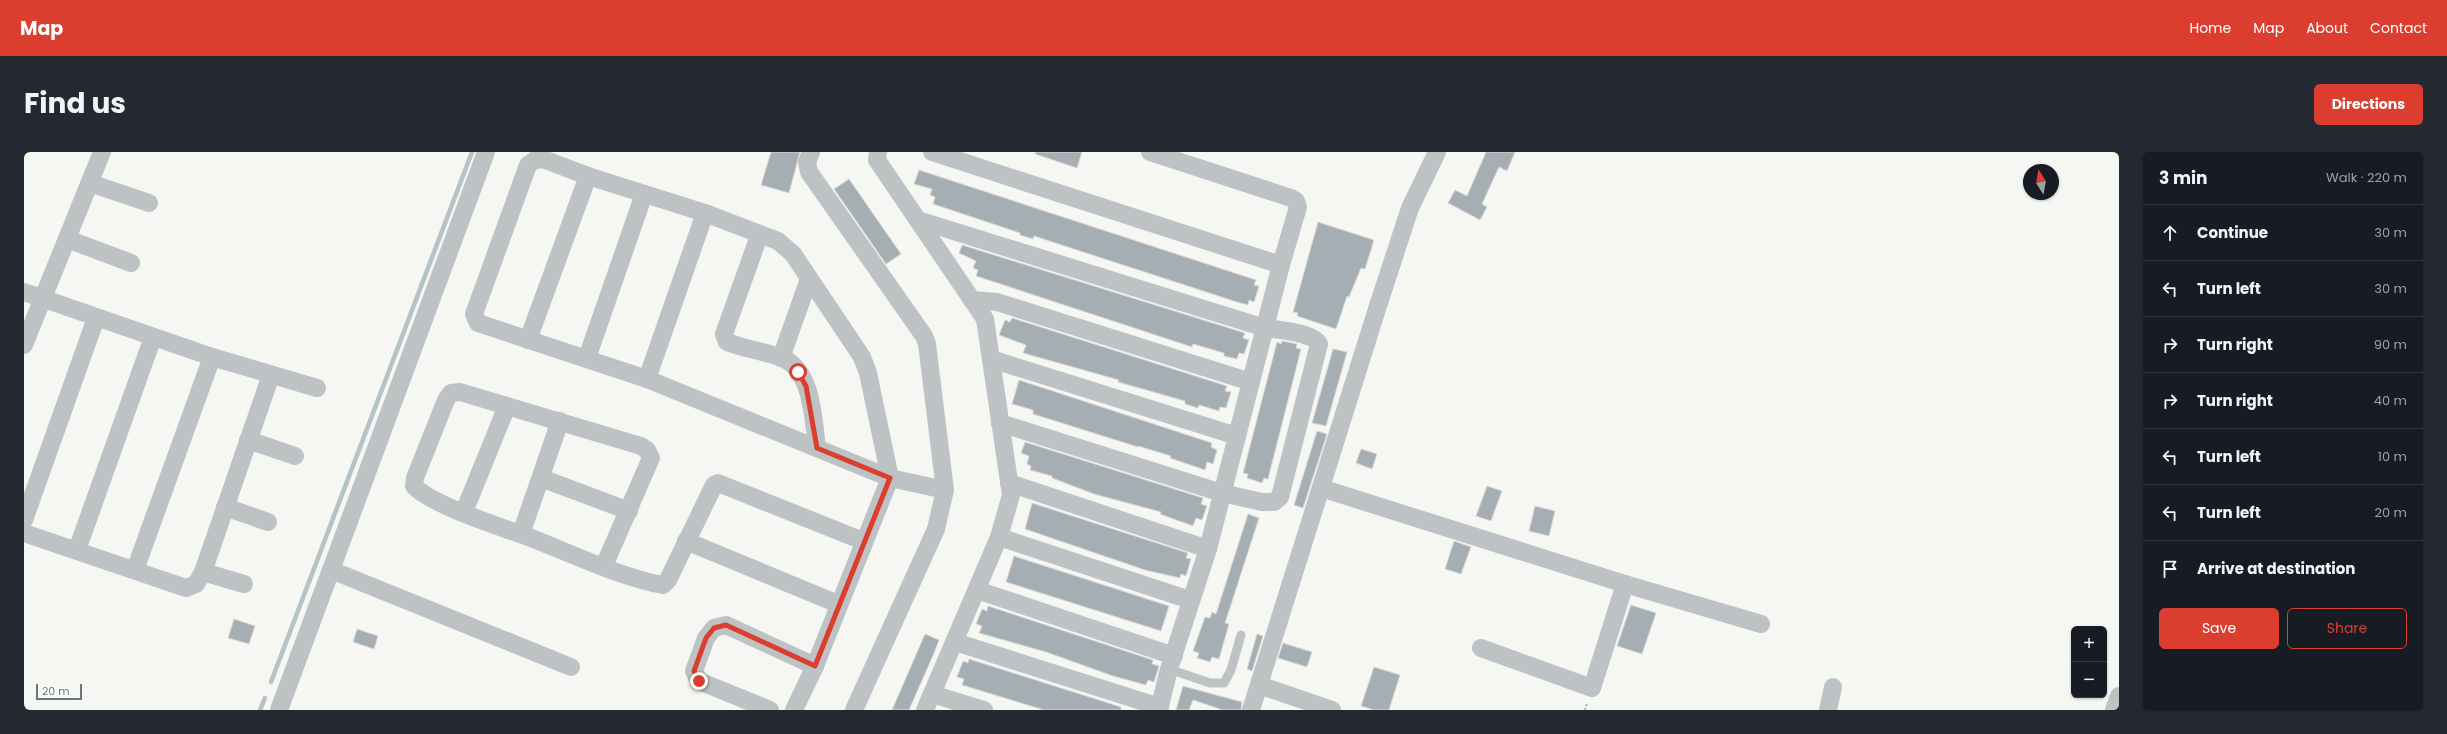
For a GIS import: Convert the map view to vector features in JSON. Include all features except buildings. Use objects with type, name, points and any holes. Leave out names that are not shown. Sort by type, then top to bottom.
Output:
[{"type":"street","points":[[24,345],[102,152]]},
{"type":"street","points":[[279,710],[486,152]]},
{"type":"street","points":[[811,152],[807,162],[809,172],[924,336],[927,344],[945,490],[936,529],[854,710]]},
{"type":"street","points":[[878,152],[877,160],[985,320],[1011,495],[999,537],[928,702],[984,710]]},
{"type":"street","points":[[932,152],[1281,264]]},
{"type":"street","points":[[955,642],[1159,708],[1190,600],[1208,549],[1281,264],[1298,207],[1296,201],[1150,152]]},
{"type":"street","points":[[1251,710],[1410,208],[1437,152]]},
{"type":"street","points":[[794,710],[815,666],[863,541],[890,478],[868,373],[862,357],[793,254],[778,241],[759,236],[705,213],[588,176],[543,159],[535,160],[528,165],[474,314],[478,323],[648,379],[890,478],[945,490]]},
{"type":"street","points":[[528,340],[588,176]]},
{"type":"street","points":[[90,183],[149,203]]},
{"type":"street","points":[[587,358],[644,194]]},
{"type":"street","points":[[648,379],[705,213]]},
{"type":"street","points":[[918,220],[1265,328],[1293,332],[1314,339],[1319,344],[1280,497],[1274,502],[1262,502],[1222,492],[1000,423]]},
{"type":"street","points":[[759,236],[724,334],[727,342],[781,358],[798,372],[806,386],[817,448]]},
{"type":"street","points":[[67,239],[131,263]]},
{"type":"street","points":[[781,358],[809,279]]},
{"type":"street","points":[[24,292],[212,357],[316,388]]},
{"type":"street","points":[[972,300],[997,302],[1251,382]]},
{"type":"street","points":[[24,520],[96,318]]},
{"type":"street","points":[[77,550],[153,337]]},
{"type":"street","points":[[135,570],[212,357]]},
{"type":"street","points":[[991,359],[1237,436]]},
{"type":"street","points":[[24,533],[186,588],[196,584],[203,572],[271,375]]},
{"type":"street","points":[[604,566],[651,458],[647,450],[641,446],[560,421],[460,392],[451,393],[446,400],[415,478],[414,486],[420,492],[464,512],[604,566],[663,586],[714,485],[718,483],[863,541]]},
{"type":"street","points":[[464,512],[506,406]]},
{"type":"street","points":[[521,534],[560,421]]},
{"type":"street","points":[[248,440],[295,456]]},
{"type":"street","points":[[541,478],[629,511]]},
{"type":"street","points":[[1009,482],[1208,549]]},
{"type":"street","points":[[1321,488],[1625,584],[1761,624]]},
{"type":"street","points":[[225,507],[268,522]]},
{"type":"street","points":[[999,537],[1190,600]]},
{"type":"street","points":[[686,541],[838,604]]},
{"type":"street","points":[[331,570],[571,667]]},
{"type":"street","points":[[203,572],[244,584]]},
{"type":"street","points":[[1481,648],[1592,688],[1625,584]]},
{"type":"street","points":[[977,590],[1172,662]]},
{"type":"street","points":[[770,710],[699,681],[694,671],[697,659],[706,638],[714,628],[726,625],[815,666]]},
{"type":"street","points":[[1259,685],[1332,710]]},
{"type":"street","points":[[1828,710],[1833,687]]},
{"type":"street","points":[[2114,710],[2119,696]]},
{"type":"lane","points":[[1172,662],[1210,683],[1224,683],[1231,670],[1241,635]]},
{"type":"waterway","points":[[271,682],[472,152]]},
{"type":"waterway","points":[[260,710],[265,698]]},
{"type":"route","points":[[699,681],[694,671],[697,659],[706,638],[714,628],[726,625],[815,666],[863,541],[890,478],[817,448],[806,386],[798,372]]}]
